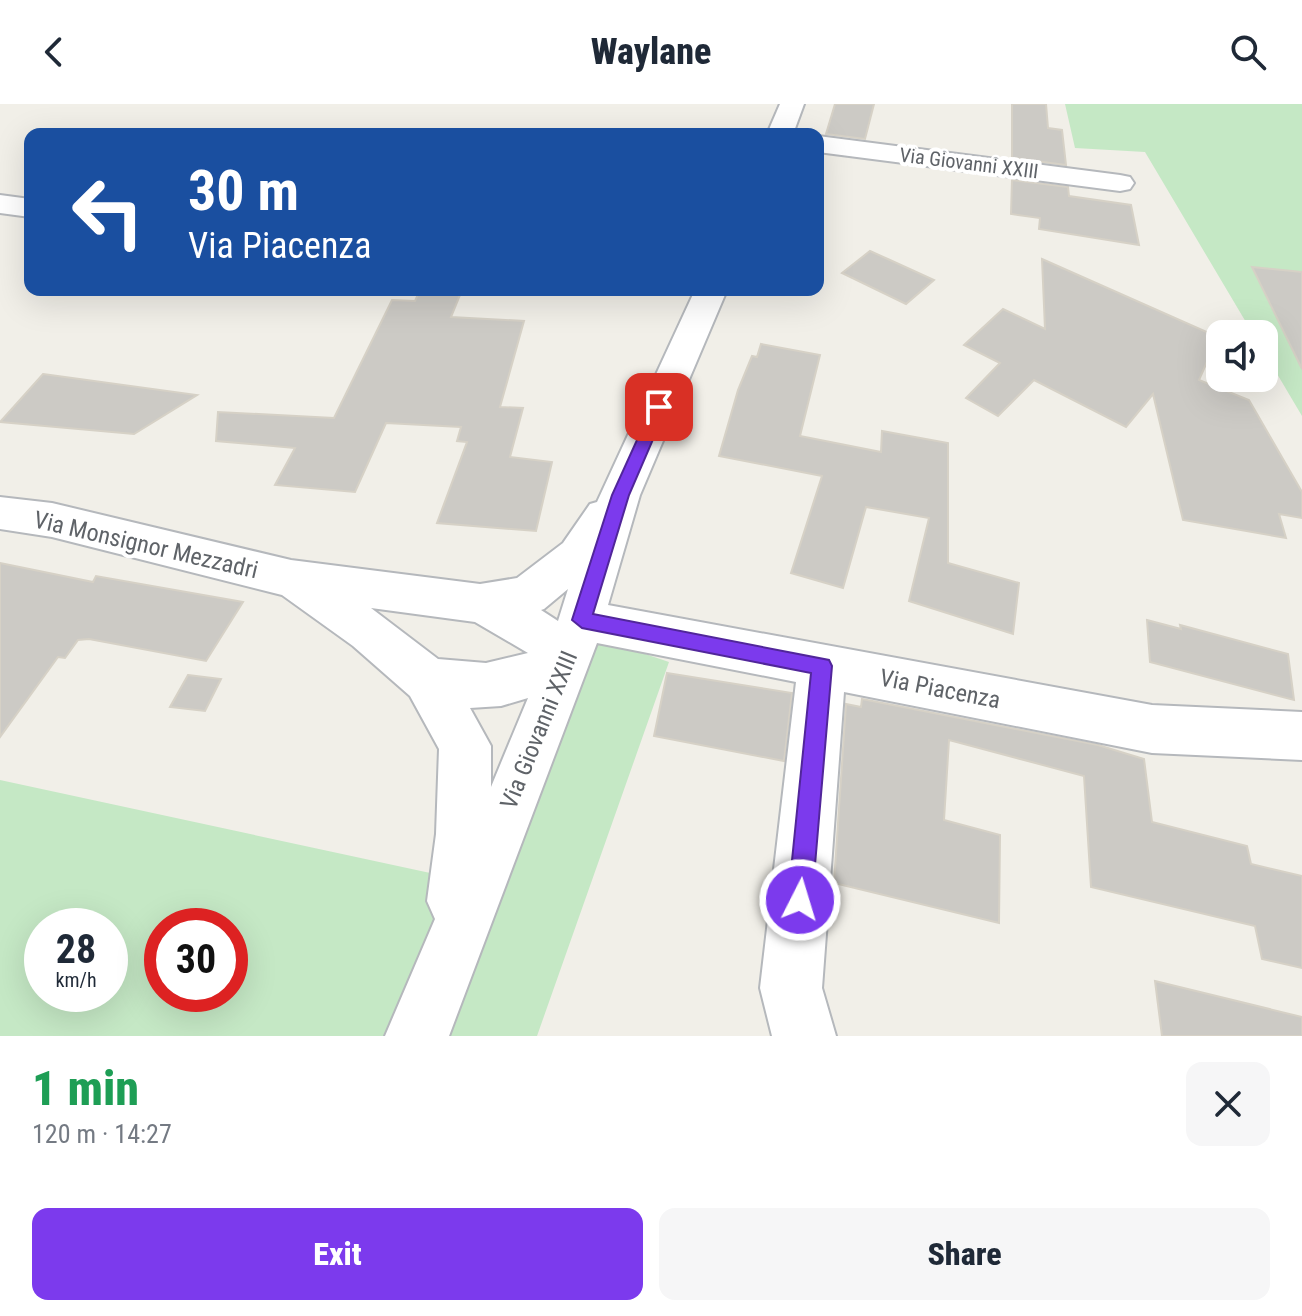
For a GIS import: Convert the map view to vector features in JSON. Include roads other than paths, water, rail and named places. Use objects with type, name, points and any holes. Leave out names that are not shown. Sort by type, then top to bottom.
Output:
[{"type":"street","points":[[782,128],[792,104]]},
{"type":"street","name":"Via Giovanni XXIII","points":[[824,145],[1120,183]]},
{"type":"street","points":[[0,204],[24,207]]},
{"type":"street","name":"Via Giovanni XXIII","points":[[417,1036],[576,637],[620,495],[708,296]]},
{"type":"street","points":[[291,579],[480,603],[528,595],[578,556],[620,495]]},
{"type":"street","name":"Via Monsignor Mezzadri","points":[[0,513],[52,520],[291,579]]},
{"type":"street","points":[[291,579],[369,632],[427,680],[465,746],[463,834],[451,950]]},
{"type":"street","points":[[480,603],[520,621],[576,637]]},
{"type":"street","points":[[427,680],[485,688],[529,678],[576,637]]},
{"type":"street","name":"Via Piacenza","points":[[576,637],[822,666],[1152,729],[1302,736]]},
{"type":"street","points":[[804,1036],[791,988],[822,666]]}]
